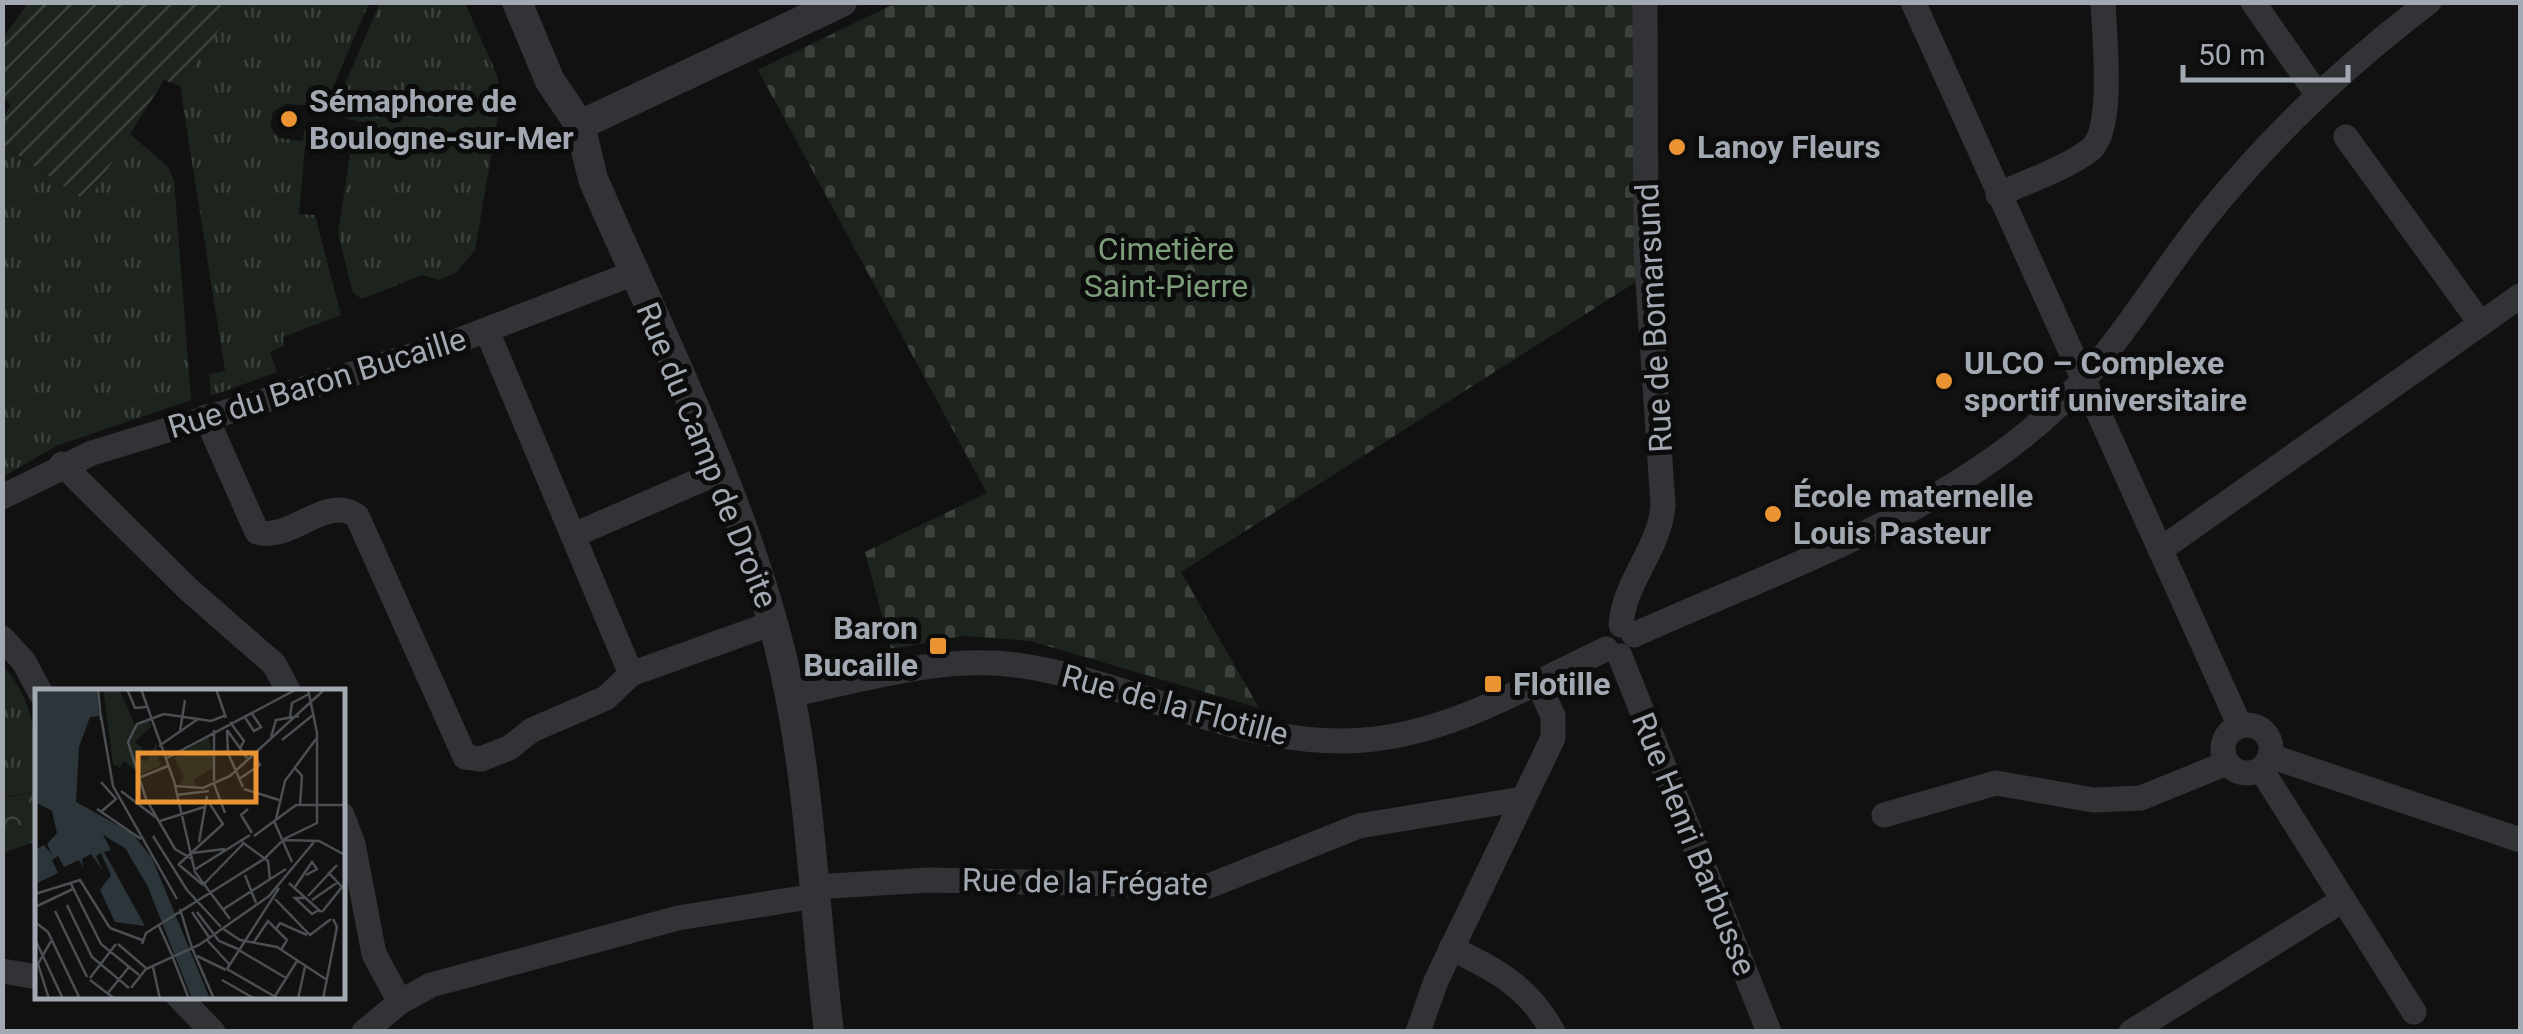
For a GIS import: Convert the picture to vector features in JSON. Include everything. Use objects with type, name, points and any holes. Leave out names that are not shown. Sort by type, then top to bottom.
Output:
[{"type":"street","points":[[517,2],[550,80],[580,125],[842,2]]},
{"type":"street","name":"Rue de Bomarsund","points":[[1620,641],[1625,599],[1655,537],[1663,505],[1646,252],[1645,2]]},
{"type":"street","points":[[1914,2],[2240,726]]},
{"type":"street","points":[[1998,195],[2085,153],[2097,142],[2104,116],[2103,2]]},
{"type":"street","points":[[2253,2],[2317,94]]},
{"type":"street","name":"Rue de la Flotille","points":[[790,695],[944,664],[1000,663],[1073,677],[1269,733],[1345,741],[1426,729],[1538,683],[1620,641],[1938,496],[2006,452],[2082,382],[2225,192],[2317,94],[2429,2]]},
{"type":"street","name":"Rue du Camp de Droite","points":[[580,125],[591,172],[752,551],[773,623],[790,695],[828,1032]]},
{"type":"street","points":[[2346,137],[2481,324]]},
{"type":"street","name":"Rue du Baron Bucaille","points":[[2,497],[62,464],[487,330],[634,273]]},
{"type":"street","points":[[2160,550],[2520,296]]},
{"type":"street","points":[[487,330],[631,674]]},
{"type":"street","points":[[206,417],[257,532],[273,533],[336,510],[357,516],[465,757],[481,760],[509,748],[532,730],[606,698],[631,674],[773,623]]},
{"type":"street","points":[[62,464],[188,589],[274,664],[287,689]]},
{"type":"street","points":[[574,535],[718,472]]},
{"type":"street","points":[[2,638],[24,662],[38,689]]},
{"type":"street","name":"Rue Henri Barbusse","points":[[1620,641],[1769,1032]]},
{"type":"street","points":[[1418,1032],[1451,948],[1555,729],[1538,683]]},
{"type":"street","points":[[2240,726],[2264,732],[2265,762],[2343,900],[2414,1012]]},
{"type":"street","points":[[2240,726],[2223,743],[2228,764],[2243,773],[2265,762],[2520,840]]},
{"type":"street","points":[[1884,814],[1996,782],[2084,798],[2132,799],[2228,764]]},
{"type":"street","name":"Rue de la Frégate","points":[[364,1032],[400,1002],[431,986],[678,918],[815,891],[929,880],[1209,886],[1358,826],[1522,799]]},
{"type":"street","points":[[345,823],[353,844],[374,954],[400,1002]]},
{"type":"street","points":[[2131,1032],[2343,900]]},
{"type":"street","points":[[1451,948],[1515,981],[1553,1032]]},
{"type":"street","points":[[2,970],[35,976]]},
{"type":"street","points":[[181,999],[213,1032]]},
{"type":"green space","points":[[28,2],[238,3],[180,86],[164,80],[87,202],[3,145],[3,117],[11,105],[3,97],[3,38]]},
{"type":"green space","points":[[238,3],[369,3],[331,92],[316,89],[323,106],[286,104],[273,112],[270,126],[279,138],[303,141],[304,130],[317,135],[305,147],[299,214],[315,215],[341,315],[283,337],[284,346],[270,352],[277,372],[211,396],[209,374],[225,371],[180,86]]},
{"type":"green space","points":[[380,3],[465,3],[497,75],[501,100],[475,250],[457,272],[439,280],[422,275],[362,299],[353,293],[338,234],[353,135],[368,137],[370,123],[347,119],[348,93],[342,91]]},
{"type":"green space","name":"Cimetière Saint-Pierre","points":[[896,3],[1634,3],[1639,280],[1181,572],[1259,708],[1030,641],[964,636],[891,649],[865,552],[987,493],[758,70]]},
{"type":"green space","points":[[130,134],[168,167],[174,180],[191,400],[56,446],[3,477],[2,145],[87,202]]},
{"type":"green space","points":[[2,665],[22,693],[35,741],[35,792],[3,797]]},
{"type":"green space","points":[[35,792],[35,842],[3,853],[3,798]]},
{"type":"place","name":"Sémaphore de Boulogne-sur-Mer","points":[[289,119]]},
{"type":"place","name":"Lanoy Fleurs","points":[[1677,147]]},
{"type":"place","name":"ULCO – Complexe sportif universitaire","points":[[1944,381]]},
{"type":"place","name":"École maternelle Louis Pasteur","points":[[1773,514]]},
{"type":"place","name":"Baron Bucaille","points":[[938,646]]},
{"type":"place","name":"Flotille","points":[[1493,684]]}]
